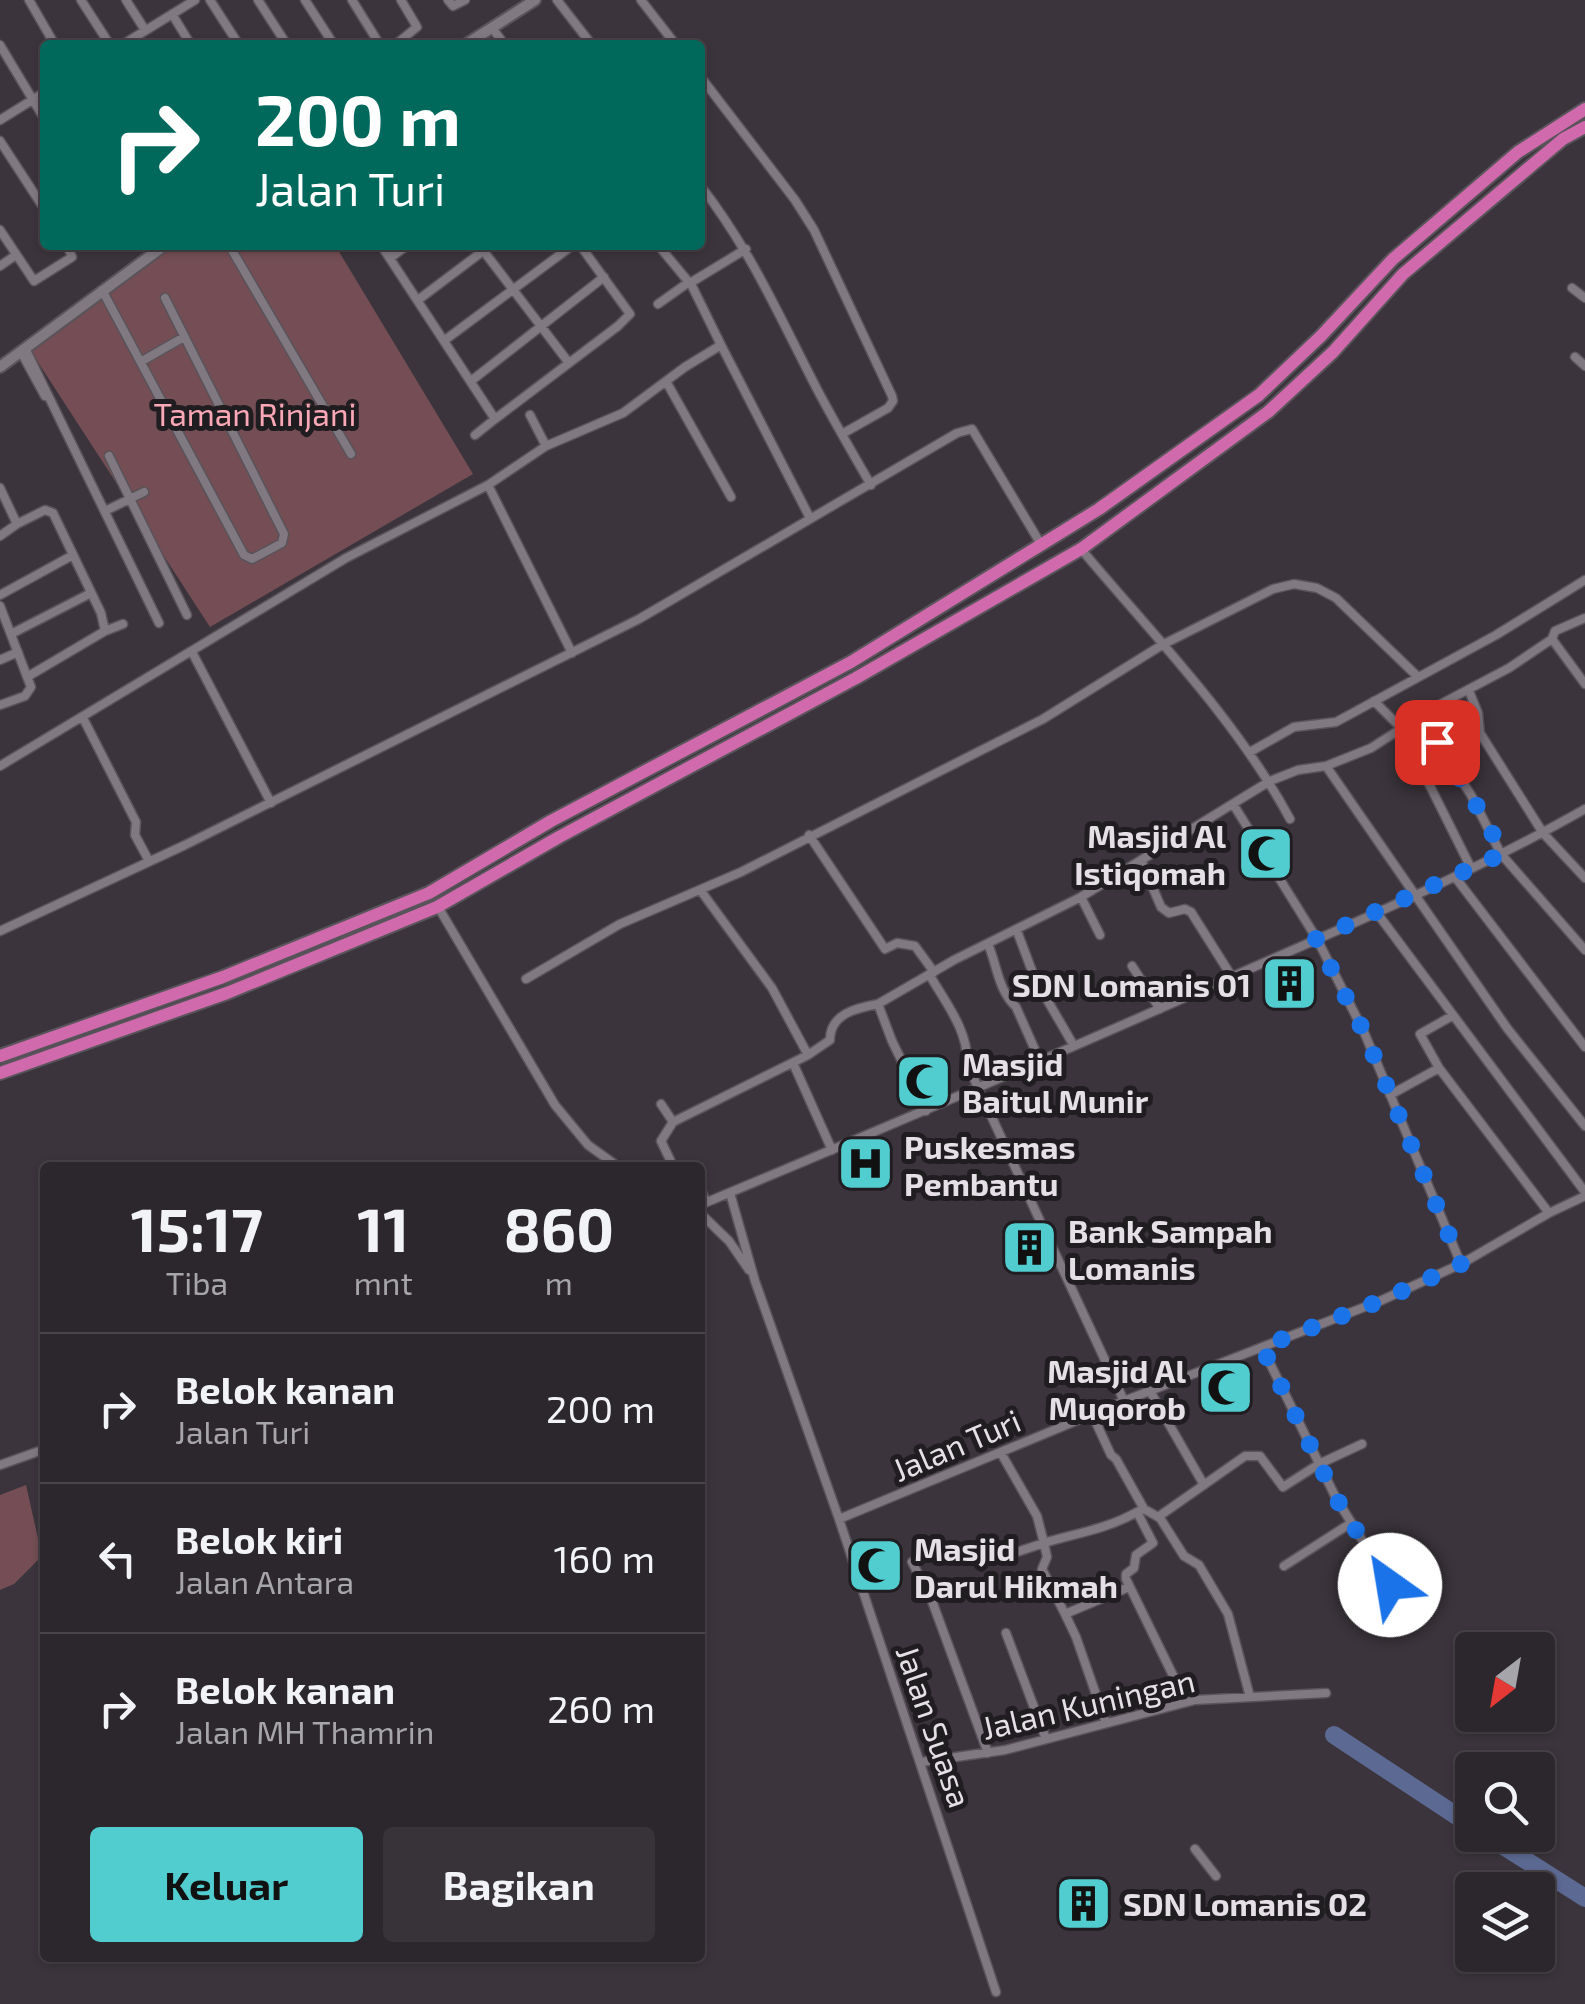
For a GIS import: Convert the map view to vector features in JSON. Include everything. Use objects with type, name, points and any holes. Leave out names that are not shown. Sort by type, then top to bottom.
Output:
[{"type":"highway","points":[[0,1056],[223,977],[429,893],[551,822],[851,662],[1099,509],[1259,395],[1393,259],[1530,144],[1585,109]]},
{"type":"highway","points":[[0,1073],[227,992],[437,907],[856,678],[1081,549],[1268,412],[1304,380],[1403,274],[1563,139],[1585,127]]},
{"type":"highway","points":[[1192,444],[1203,460]]},
{"type":"highway","points":[[1099,509],[1114,527]]},
{"type":"highway","points":[[1008,568],[1019,584]]},
{"type":"highway","points":[[710,737],[718,752]]},
{"type":"street","points":[[29,0],[51,40]]},
{"type":"street","points":[[81,0],[107,40]]},
{"type":"street","points":[[126,0],[144,40]]},
{"type":"street","points":[[170,0],[188,40]]},
{"type":"street","points":[[130,40],[195,0]]},
{"type":"street","points":[[210,0],[237,40]]},
{"type":"street","points":[[258,0],[284,40]]},
{"type":"street","points":[[306,0],[331,40]]},
{"type":"street","points":[[352,0],[377,40]]},
{"type":"street","points":[[401,40],[418,27],[402,0]]},
{"type":"street","points":[[448,0],[455,6],[465,0]]},
{"type":"street","points":[[473,40],[535,0]]},
{"type":"street","points":[[557,0],[588,40]]},
{"type":"street","points":[[641,0],[672,40]]},
{"type":"street","points":[[492,28],[501,40]]},
{"type":"street","points":[[0,45],[40,112]]},
{"type":"street","points":[[705,83],[814,230],[892,396],[888,408],[842,434]]},
{"type":"street","points":[[0,120],[40,95]]},
{"type":"street","points":[[0,140],[40,202]]},
{"type":"street","points":[[705,192],[746,249],[870,486]]},
{"type":"street","points":[[0,230],[29,277],[36,280],[72,258],[70,250]]},
{"type":"street","points":[[658,304],[746,249]]},
{"type":"street","points":[[0,367],[158,250]]},
{"type":"street","points":[[232,250],[351,454]]},
{"type":"street","points":[[384,250],[495,419]]},
{"type":"street","points":[[390,258],[401,250]]},
{"type":"street","points":[[418,300],[479,250]]},
{"type":"street","points":[[482,250],[569,363]]},
{"type":"street","points":[[444,340],[570,250]]},
{"type":"street","points":[[475,434],[630,314],[581,250]]},
{"type":"street","points":[[662,250],[690,283],[810,518]]},
{"type":"street","points":[[0,266],[16,255]]},
{"type":"street","points":[[470,380],[604,277]]},
{"type":"street","points":[[1572,288],[1585,298]]},
{"type":"street","points":[[102,290],[244,554],[252,559],[282,543],[284,534],[165,298]]},
{"type":"street","points":[[142,360],[184,337]]},
{"type":"street","points":[[0,766],[346,558],[488,485],[546,446],[623,413],[684,367],[722,345]]},
{"type":"street","points":[[23,350],[58,410],[159,623]]},
{"type":"street","points":[[1574,357],[1585,366]]},
{"type":"street","points":[[667,382],[731,497]]},
{"type":"street","points":[[530,415],[546,446]]},
{"type":"street","points":[[0,931],[271,803],[685,595],[957,433],[972,429],[1042,546]]},
{"type":"street","points":[[109,456],[187,616]]},
{"type":"street","points":[[488,485],[572,653]]},
{"type":"street","points":[[0,488],[17,524]]},
{"type":"street","points":[[105,511],[144,492]]},
{"type":"street","points":[[0,536],[40,511],[50,510],[92,593],[105,631]]},
{"type":"street","points":[[1081,549],[1250,752],[1290,819]]},
{"type":"street","points":[[0,595],[73,555]]},
{"type":"street","points":[[1250,752],[1294,726],[1336,722],[1510,627],[1585,580]]},
{"type":"street","points":[[526,978],[620,924],[701,891],[1043,719],[1162,645],[1273,589],[1294,584],[1317,588],[1339,600],[1417,676]]},
{"type":"street","points":[[11,634],[92,593]]},
{"type":"street","points":[[0,606],[31,688],[29,693],[0,705]]},
{"type":"street","points":[[671,1162],[661,1141],[673,1122],[808,1055],[830,1040],[838,1017],[878,1004],[1081,897],[1270,781],[1298,770],[1326,766],[1371,748],[1420,716],[1470,692],[1552,639],[1555,632],[1585,618]]},
{"type":"street","points":[[26,677],[123,624]]},
{"type":"street","points":[[1552,639],[1585,684]]},
{"type":"street","points":[[0,660],[18,652]]},
{"type":"street","points":[[192,652],[271,803]]},
{"type":"street","points":[[1470,692],[1480,733],[1543,833],[1585,878]]},
{"type":"street","points":[[1374,701],[1400,728],[1470,868]]},
{"type":"street","points":[[1420,716],[1480,810],[1502,854],[1585,950]]},
{"type":"street","points":[[83,718],[136,822],[135,834],[149,861]]},
{"type":"street","points":[[1326,766],[1507,1028],[1585,1126]]},
{"type":"street","points":[[1233,804],[1316,939],[1364,1032],[1461,1264]]},
{"type":"street","points":[[705,1203],[980,1088],[1378,913],[1585,810]]},
{"type":"street","points":[[809,835],[885,949],[897,943],[914,946],[932,973],[968,1051],[966,1064],[1124,1401]]},
{"type":"street","points":[[1140,860],[1161,907],[1169,913],[1185,909],[1191,912],[1232,976]]},
{"type":"street","points":[[1455,877],[1585,1047]]},
{"type":"street","points":[[701,891],[772,988],[808,1055]]},
{"type":"street","points":[[429,893],[555,1105],[588,1145],[612,1162]]},
{"type":"street","points":[[1081,897],[1100,934]]},
{"type":"street","points":[[1378,913],[1585,1194]]},
{"type":"street","points":[[1017,931],[1035,979],[1074,1046]]},
{"type":"street","points":[[988,944],[997,974],[1040,1062]]},
{"type":"street","points":[[1132,966],[1160,1009]]},
{"type":"street","points":[[878,1004],[926,1111]]},
{"type":"street","points":[[1452,1016],[1420,1034],[1439,1068],[1550,1213]]},
{"type":"street","points":[[793,1062],[832,1150]]},
{"type":"street","points":[[1390,1095],[1439,1068]]},
{"type":"street","points":[[661,1104],[673,1122]]},
{"type":"street","name":"Jalan Suasa","points":[[730,1192],[755,1281],[840,1519],[996,1992]]},
{"type":"street","name":"Jalan Turi","points":[[840,1519],[1124,1401],[1380,1301],[1461,1264],[1585,1194]]},
{"type":"street","points":[[705,1218],[730,1241],[755,1281]]},
{"type":"street","points":[[1262,1347],[1319,1464],[1390,1585]]},
{"type":"street","points":[[1150,1391],[1204,1485]]},
{"type":"street","points":[[1092,1414],[1153,1543],[1133,1559],[1133,1570],[1126,1576],[1129,1587],[1186,1702]]},
{"type":"street","points":[[1158,1517],[1245,1456],[1260,1456],[1283,1487],[1362,1444]]},
{"type":"street","points":[[0,1466],[40,1451]]},
{"type":"street","points":[[1001,1453],[1037,1516],[1047,1557],[1042,1569],[1076,1637],[1106,1723]]},
{"type":"street","points":[[992,1560],[1090,1529],[1104,1529],[1140,1510],[1158,1517],[1183,1555],[1199,1564],[1228,1614],[1250,1697]]},
{"type":"street","points":[[1284,1566],[1352,1522]]},
{"type":"street","points":[[912,1562],[932,1602],[988,1752]]},
{"type":"street","points":[[1064,1614],[1129,1587]]},
{"type":"street","points":[[1006,1633],[1046,1739]]},
{"type":"street","name":"Jalan Kuningan","points":[[921,1762],[1046,1739],[1186,1702],[1326,1692]]},
{"type":"street","points":[[1194,1848],[1216,1876]]},
{"type":"green space","name":"Taman Rinjani","points":[[161,250],[338,250],[473,474],[210,627],[28,347]]},
{"type":"green space","points":[[26,1485],[40,1558],[14,1584],[0,1590],[0,1495]]},
{"type":"waterway","points":[[1334,1735],[1455,1815]]},
{"type":"waterway","points":[[1513,1852],[1585,1898]]},
{"type":"place","name":"Masjid Al Istiqomah","points":[[1265,853]]},
{"type":"place","name":"SDN Lomanis 01","points":[[1290,984]]},
{"type":"place","name":"Masjid Baitul Munir","points":[[923,1081]]},
{"type":"place","name":"Puskesmas Pembantu","points":[[865,1164]]},
{"type":"place","name":"Bank Sampah Lomanis","points":[[1029,1248]]},
{"type":"place","name":"Masjid Al Muqorob","points":[[1225,1388]]},
{"type":"place","name":"Masjid Darul Hikmah","points":[[875,1566]]},
{"type":"place","name":"SDN Lomanis 02","points":[[1084,1903]]},
{"type":"route","points":[[1390,1585],[1336,1498],[1262,1347],[1461,1264],[1364,1032],[1316,939],[1502,854],[1437,742]]}]
